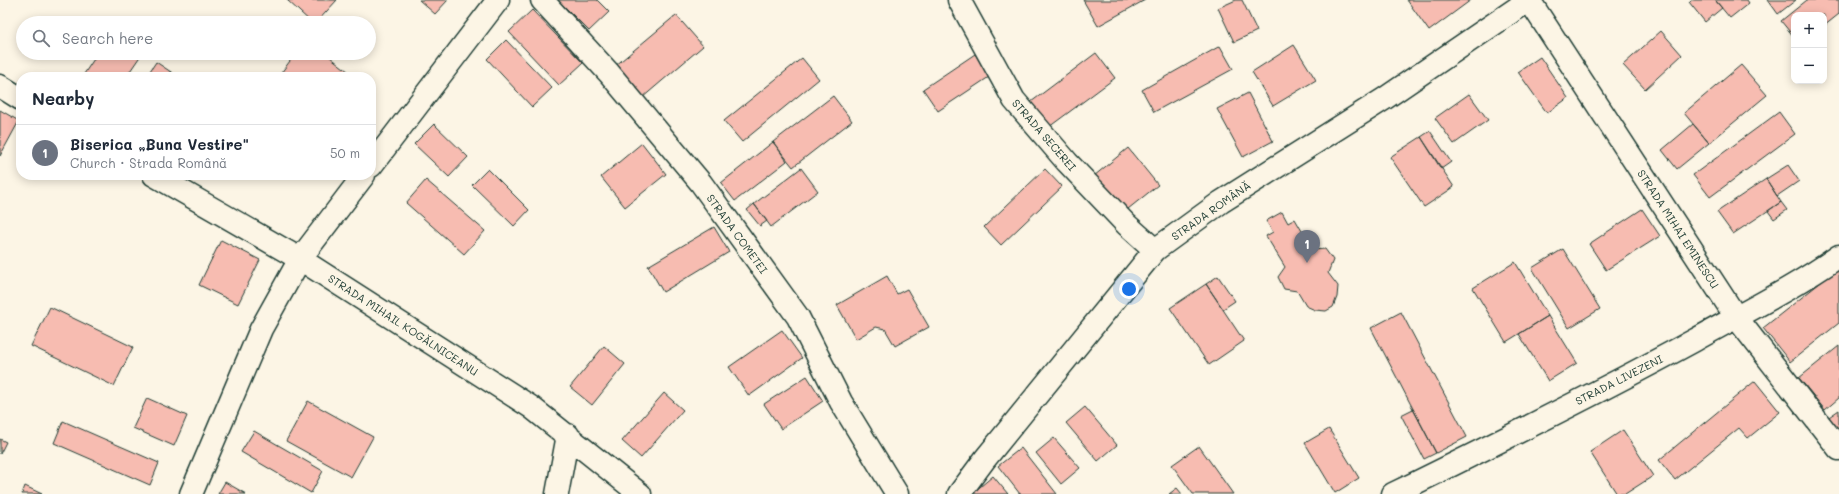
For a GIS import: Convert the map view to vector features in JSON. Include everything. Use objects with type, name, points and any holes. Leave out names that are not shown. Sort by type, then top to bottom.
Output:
[{"type":"street","points":[[376,159],[498,0]]},
{"type":"street","name":"STRADA COMETEI","points":[[542,0],[609,73],[701,183],[798,317],[841,402],[897,494]]},
{"type":"street","name":"STRADA SECEREI","points":[[959,0],[1014,100],[1067,162],[1126,224],[1155,250]]},
{"type":"street","name":"STRADA ROMÂNĂ","points":[[959,494],[985,458],[1155,250],[1220,202],[1384,99],[1529,0]]},
{"type":"street","name":"STRADA MIHAI EMINESCU","points":[[1529,0],[1736,317],[1839,449]]},
{"type":"street","points":[[0,86],[16,95]]},
{"type":"street","name":"STRADA MIHAIL KOGĂLNICEANU","points":[[163,180],[300,259],[531,407],[640,494]]},
{"type":"street","points":[[191,494],[261,329],[300,259],[360,180]]},
{"type":"street","name":"STRADA LIVEZENI","points":[[1393,494],[1497,443],[1660,359],[1736,317],[1839,256]]},
{"type":"street","points":[[556,494],[568,435]]},
{"type":"building","points":[[287,0],[337,0],[322,16],[304,16]]},
{"type":"building","points":[[419,0],[448,0],[435,14]]},
{"type":"building","points":[[558,0],[597,0],[609,12],[589,31]]},
{"type":"building","points":[[1083,0],[1145,0],[1098,26]]},
{"type":"building","points":[[1236,0],[1242,0],[1257,31],[1234,42],[1218,8]]},
{"type":"building","points":[[1407,0],[1471,0],[1429,31]]},
{"type":"building","points":[[1691,0],[1715,0],[1722,8],[1705,22],[1689,2]]},
{"type":"building","points":[[1715,0],[1747,0],[1749,3],[1730,18]]},
{"type":"building","points":[[1768,0],[1796,0],[1778,14]]},
{"type":"building","points":[[1807,0],[1839,0],[1839,14],[1827,24],[1827,12],[1792,12]]},
{"type":"building","points":[[532,10],[583,63],[559,85],[509,32]]},
{"type":"building","points":[[1791,13],[1791,33],[1781,21]]},
{"type":"building","points":[[676,15],[703,46],[642,98],[615,66]]},
{"type":"building","points":[[1661,31],[1682,55],[1645,89],[1623,65]]},
{"type":"building","points":[[506,40],[552,88],[532,107],[487,59]]},
{"type":"building","points":[[1294,45],[1316,80],[1273,106],[1252,72]]},
{"type":"building","points":[[1220,46],[1233,69],[1154,112],[1142,90]]},
{"type":"building","points":[[1096,53],[1115,78],[1049,127],[1031,102]]},
{"type":"building","points":[[975,54],[989,77],[938,111],[923,89]]},
{"type":"building","points":[[1540,57],[1568,98],[1547,113],[1518,72]]},
{"type":"building","points":[[802,58],[819,79],[742,142],[724,121]]},
{"type":"building","points":[[93,60],[138,60],[129,72],[85,72]]},
{"type":"building","points":[[291,60],[334,60],[349,72],[282,72]]},
{"type":"building","points":[[156,62],[171,72],[149,72]]},
{"type":"building","points":[[1741,65],[1767,95],[1709,143],[1684,113]]},
{"type":"building","points":[[1248,93],[1273,141],[1243,157],[1217,109]]},
{"type":"building","points":[[1469,94],[1488,120],[1454,144],[1435,118]]},
{"type":"building","points":[[833,96],[852,121],[793,167],[773,142]]},
{"type":"building","points":[[0,110],[16,119],[16,127],[0,156]]},
{"type":"building","points":[[1779,112],[1795,134],[1710,197],[1693,175]]},
{"type":"building","points":[[434,124],[468,157],[449,177],[414,144]]},
{"type":"building","points":[[1693,124],[1709,143],[1677,169],[1662,150]]},
{"type":"building","points":[[1430,131],[1451,162],[1441,169],[1421,137]]},
{"type":"building","points":[[1421,137],[1454,187],[1424,207],[1390,157]]},
{"type":"building","points":[[773,142],[787,161],[735,201],[721,183]]},
{"type":"building","points":[[642,143],[666,174],[625,207],[601,177]]},
{"type":"building","points":[[1128,148],[1158,185],[1123,213],[1094,176]]},
{"type":"building","points":[[1788,165],[1799,181],[1777,196],[1766,179]]},
{"type":"building","points":[[801,168],[818,191],[771,227],[754,204]]},
{"type":"building","points":[[488,169],[529,210],[514,226],[472,185]]},
{"type":"building","points":[[1045,169],[1062,187],[1001,245],[984,227]]},
{"type":"building","points":[[1766,179],[1781,202],[1733,234],[1717,212]]},
{"type":"building","points":[[426,180],[485,231],[464,254],[406,203]]},
{"type":"building","points":[[1781,202],[1787,210],[1774,219],[1768,211]]},
{"type":"building","points":[[754,204],[767,221],[760,226],[747,210]]},
{"type":"building","points":[[1642,209],[1660,236],[1606,270],[1589,244]]},
{"type":"building","points":[[1282,212],[1288,223],[1295,219],[1313,250],[1325,249],[1333,260],[1328,273],[1338,286],[1337,297],[1333,307],[1326,311],[1315,310],[1306,306],[1297,291],[1284,289],[1278,277],[1285,267],[1266,236],[1273,232],[1266,221]]},
{"type":"building","points":[[714,227],[729,252],[663,292],[648,266]]},
{"type":"building","points":[[221,240],[260,260],[238,304],[199,285]]},
{"type":"building","points":[[1563,249],[1600,309],[1569,328],[1532,268]]},
{"type":"building","points":[[1515,262],[1548,316],[1506,342],[1473,288]]},
{"type":"building","points":[[1839,268],[1839,323],[1790,362],[1763,328]]},
{"type":"building","points":[[887,276],[897,294],[907,289],[929,327],[895,346],[885,329],[876,327],[856,339],[837,305]]},
{"type":"building","points":[[1218,276],[1235,301],[1223,309],[1206,284]]},
{"type":"building","points":[[1206,284],[1244,341],[1209,365],[1170,308]]},
{"type":"building","points":[[50,307],[133,347],[114,386],[31,346]]},
{"type":"building","points":[[1401,312],[1467,437],[1436,453],[1371,328]]},
{"type":"building","points":[[1548,316],[1577,363],[1548,381],[1519,334]]},
{"type":"building","points":[[782,330],[802,358],[749,396],[729,367]]},
{"type":"building","points":[[604,346],[625,364],[592,405],[570,387]]},
{"type":"building","points":[[1839,346],[1839,398],[1825,410],[1799,378]]},
{"type":"building","points":[[807,376],[823,401],[781,429],[764,404]]},
{"type":"building","points":[[1755,381],[1780,412],[1748,438],[1739,428],[1675,480],[1659,460]]},
{"type":"building","points":[[664,393],[683,410],[641,458],[622,441]]},
{"type":"building","points":[[147,398],[187,416],[174,446],[133,428]]},
{"type":"building","points":[[308,401],[373,437],[351,477],[286,441]]},
{"type":"building","points":[[1085,407],[1117,445],[1098,461],[1066,423]]},
{"type":"building","points":[[1413,409],[1436,453],[1424,459],[1401,415]]},
{"type":"building","points":[[1839,410],[1839,436],[1826,419]]},
{"type":"building","points":[[63,421],[159,463],[150,485],[54,443]]},
{"type":"building","points":[[1329,429],[1359,478],[1335,493],[1305,443]]},
{"type":"building","points":[[1623,430],[1653,476],[1625,494],[1617,494],[1590,452]]},
{"type":"building","points":[[254,431],[323,471],[311,493],[241,452]]},
{"type":"building","points":[[1054,438],[1080,468],[1061,484],[1036,453]]},
{"type":"building","points":[[0,439],[6,442],[0,454]]},
{"type":"building","points":[[1199,446],[1233,494],[1193,494],[1172,465]]},
{"type":"building","points":[[1021,448],[1057,494],[1020,494],[998,466]]},
{"type":"building","points":[[993,476],[1008,494],[975,494],[974,492]]},
{"type":"building","points":[[225,482],[246,494],[218,494]]},
{"type":"building","points":[[25,486],[42,494],[22,494]]},
{"type":"building","points":[[1177,488],[1182,494],[1169,494]]},
{"type":"place","name":"Biserica „Buna Vestire\"","points":[[1307,263]]}]
